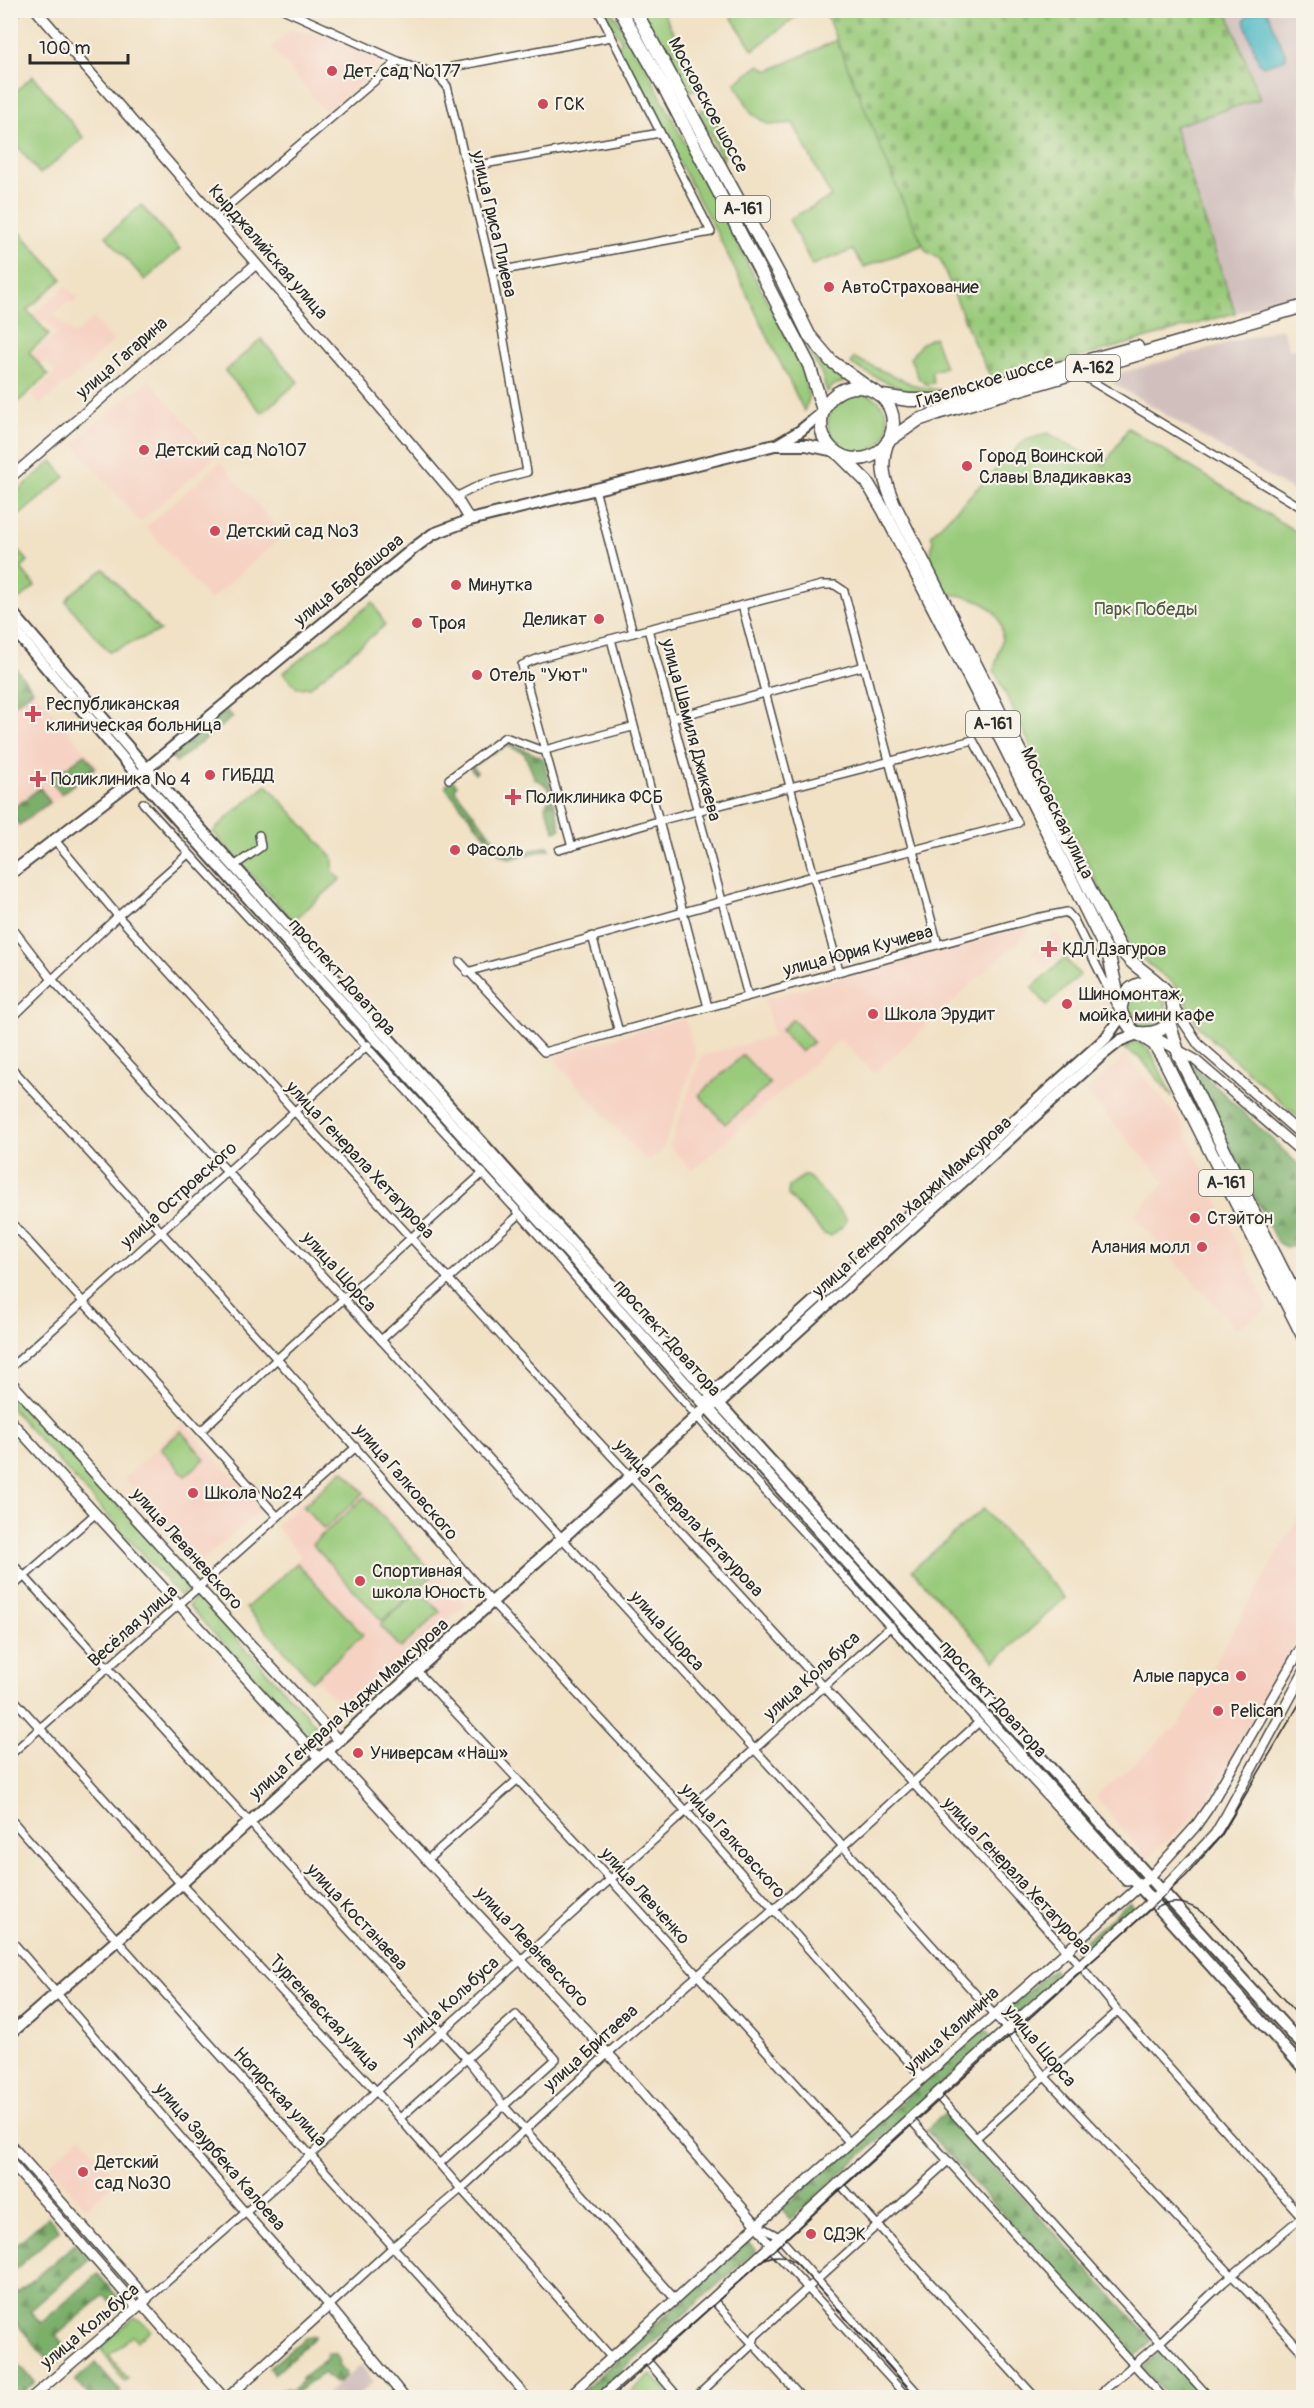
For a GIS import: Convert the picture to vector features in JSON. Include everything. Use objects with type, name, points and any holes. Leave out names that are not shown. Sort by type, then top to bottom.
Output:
[{"type":"highway","name":"Московское шоссе","points":[[620,10],[699,152],[809,365],[823,412]]},
{"type":"highway","name":"Московское шоссе","points":[[635,10],[783,282],[809,335],[831,361],[870,389]]},
{"type":"highway","name":"Гизельское шоссе","points":[[888,442],[904,428],[925,417],[1078,373],[1299,304]]},
{"type":"highway","name":"Гизельское шоссе","points":[[882,396],[926,401],[952,398],[1299,304]]},
{"type":"highway","points":[[823,412],[832,397],[845,389],[860,387],[870,389]]},
{"type":"highway","name":"А-161","points":[[870,389],[882,396],[892,415],[893,426],[888,442]]},
{"type":"highway","name":"А-161","points":[[823,412],[822,431],[827,443],[838,453]]},
{"type":"highway","points":[[838,453],[851,458],[868,457],[879,452],[888,442]]},
{"type":"highway","name":"Московская улица","points":[[888,442],[882,458],[884,481],[915,546],[1121,949],[1127,958],[1169,993],[1173,1006]]},
{"type":"highway","name":"Московская улица","points":[[838,453],[867,482],[874,493],[1004,745],[1109,956],[1121,1011]]},
{"type":"highway","points":[[1121,1011],[1122,999],[1131,987],[1146,982],[1158,984]]},
{"type":"highway","points":[[1144,1034],[1164,1028],[1169,1022],[1173,1006]]},
{"type":"highway","name":"А-161","points":[[1121,1011],[1132,1030],[1144,1034],[1165,1061],[1304,1338]]},
{"type":"highway","name":"А-161","points":[[1169,1022],[1177,1048],[1252,1209],[1304,1312]]},
{"type":"main road","name":"улица Барбашова","points":[[775,446],[800,431],[823,412]]},
{"type":"main road","name":"улица Барбашова","points":[[10,874],[142,772],[433,534],[470,520],[775,446],[806,446],[838,453]]},
{"type":"main road","name":"проспект Доватора","points":[[10,610],[142,772],[234,866],[1161,1892],[1304,2047]]},
{"type":"main road","name":"проспект Доватора","points":[[10,625],[707,1407],[1304,2069]]},
{"type":"main road","name":"улица Генерала Хаджи Мамсурова","points":[[711,1394],[1106,1038],[1121,1011]]},
{"type":"main road","name":"улица Генерала Хаджи Мамсурова","points":[[10,2034],[181,1884],[707,1407],[719,1403],[1102,1055],[1121,1040],[1144,1034]]},
{"type":"main road","points":[[806,1308],[814,1317]]},
{"type":"main road","points":[[707,1407],[711,1394]]},
{"type":"street","points":[[10,15],[16,10]]},
{"type":"street","name":"Кырджалийская улица","points":[[36,10],[456,497],[470,520]]},
{"type":"street","points":[[285,10],[398,61],[436,74],[452,67],[611,37]]},
{"type":"street","points":[[492,272],[711,232],[598,10]]},
{"type":"street","points":[[216,216],[398,61]]},
{"type":"street","name":"улица Гриса Плиева","points":[[436,74],[447,86],[492,272],[527,472],[482,483],[456,497]]},
{"type":"street","points":[[467,167],[660,133]]},
{"type":"street","name":"улица Гагарина","points":[[10,478],[256,264]]},
{"type":"street","points":[[1078,373],[1304,510]]},
{"type":"street","name":"улица Шамиля Джикаева","points":[[595,489],[633,633],[648,629],[748,996]]},
{"type":"street","points":[[648,629],[822,585],[840,588],[844,591],[938,945]]},
{"type":"street","points":[[742,605],[839,971]]},
{"type":"street","points":[[572,847],[522,665],[539,658],[633,633]]},
{"type":"street","points":[[611,639],[632,727],[708,1007]]},
{"type":"street","points":[[673,718],[864,666]]},
{"type":"street","points":[[449,779],[505,737],[544,750],[632,727]]},
{"type":"street","points":[[460,962],[467,972],[813,876],[1014,826],[1018,823],[973,740],[697,810],[559,850]]},
{"type":"street","name":"проспект Доватора","points":[[143,803],[368,1045],[697,1416],[978,1723],[1125,1882],[1137,1884]]},
{"type":"street","points":[[234,866],[261,847],[259,835]]},
{"type":"street","name":"улица Генерала Хетагурова","points":[[54,839],[118,916],[295,1112],[1080,1965],[1118,2011],[1303,2216]]},
{"type":"street","points":[[10,1020],[118,916],[188,854]]},
{"type":"street","name":"улица Юрия Кучиева","points":[[467,972],[544,1052],[839,971],[1067,912],[1074,920],[1121,1011]]},
{"type":"street","name":"улица Щорса","points":[[10,925],[53,980],[755,1750],[993,2015],[1044,2076],[1304,2354]]},
{"type":"street","points":[[592,936],[619,1032]]},
{"type":"street","points":[[1173,1006],[1199,1045],[1304,1137]]},
{"type":"street","points":[[1144,1034],[1177,1048],[1194,1059],[1304,1154]]},
{"type":"street","name":"улица Островского","points":[[10,1368],[368,1045]]},
{"type":"street","name":"улица Галковского","points":[[10,1066],[277,1359],[492,1602],[686,1811],[923,2078]]},
{"type":"street","points":[[201,1431],[277,1359],[483,1173]]},
{"type":"street","points":[[381,1340],[520,1214]]},
{"type":"street","points":[[10,1221],[277,1516]]},
{"type":"street","name":"улица Леваневского","points":[[10,1381],[338,1740]]},
{"type":"street","points":[[10,1420],[319,1758]]},
{"type":"street","name":"Весёлая улица","points":[[10,1755],[356,1447]]},
{"type":"street","points":[[10,1589],[95,1514]]},
{"type":"street","name":"улица Костанаева","points":[[10,1561],[443,2032],[504,2106],[675,2299]]},
{"type":"street","name":"улица Кольбуса","points":[[31,2397],[142,2304],[312,2154],[376,2091],[891,1626]]},
{"type":"street","name":"улица Калинина","points":[[567,2397],[1137,1884],[1149,1878],[1195,1827],[1209,1807],[1304,1642]]},
{"type":"street","name":"улица Левченко","points":[[416,1670],[611,1880],[850,2144]]},
{"type":"street","name":"улица Калинина","points":[[600,2397],[712,2299],[838,2182],[1161,1892],[1215,1834],[1304,1672]]},
{"type":"street","name":"Тургеневская улица","points":[[10,1695],[181,1884],[376,2091],[611,2357]]},
{"type":"street","name":"улица Бритаева","points":[[225,2397],[461,2189],[608,2054],[773,1909],[978,1723]]},
{"type":"street","name":"улица Леваневского","points":[[327,1750],[608,2054],[757,2225],[768,2246],[810,2288],[908,2397]]},
{"type":"street","points":[[427,1860],[517,1780]]},
{"type":"street","name":"Ногирская улица","points":[[10,1818],[117,1941],[395,2245],[528,2397]]},
{"type":"street","name":"улица Заурбека Калоева","points":[[10,1939],[329,2306],[405,2397]]},
{"type":"street","points":[[976,2138],[1118,2011]]},
{"type":"street","points":[[400,2118],[516,2014],[556,2059],[440,2163]]},
{"type":"street","points":[[936,2094],[1210,2397]]},
{"type":"street","points":[[909,2118],[1164,2397]]},
{"type":"street","points":[[10,2144],[142,2304]]},
{"type":"street","points":[[10,2162],[225,2397]]},
{"type":"street","points":[[695,2397],[753,2344],[755,2336],[818,2282],[947,2162]]},
{"type":"street","points":[[838,2182],[1036,2397]]},
{"type":"street","points":[[1095,2397],[1303,2216]]},
{"type":"street","name":"улица Леваневского","points":[[757,2225],[779,2237],[922,2397]]},
{"type":"street","points":[[712,2299],[802,2397]]},
{"type":"street","points":[[644,2357],[679,2397]]},
{"type":"shaded area","points":[[1227,11],[1303,11],[1303,291],[1235,313],[1174,126],[1259,98]]},
{"type":"shaded area","name":"Дет. сад №177","points":[[291,30],[329,36],[378,57],[378,68],[326,112],[271,47]]},
{"type":"shaded area","points":[[66,286],[78,299],[73,304],[69,300],[54,314],[74,335],[93,318],[113,341],[91,361],[92,363],[40,405],[32,395],[56,373],[46,361],[41,364],[32,354],[57,333],[46,320],[42,324],[33,314]]},
{"type":"shaded area","points":[[1282,328],[1290,350],[1303,346],[1303,497],[1111,382],[1121,373]]},
{"type":"shaded area","name":"Детский сад №107","points":[[149,379],[215,457],[140,522],[73,443]]},
{"type":"shaded area","name":"Детский сад №3","points":[[220,462],[284,535],[210,600],[146,527]]},
{"type":"shaded area","name":"Республиканская клиническая больница","points":[[10,662],[99,767],[11,834],[10,834]]},
{"type":"shaded area","points":[[1026,927],[1030,930],[874,1074],[840,1039],[692,1171],[670,1146],[701,1056],[774,1036],[764,999]]},
{"type":"shaded area","name":"КДЛ Дзагуров","points":[[1054,931],[1067,946],[1046,968],[1031,952],[1041,943],[1044,945]]},
{"type":"shaded area","points":[[685,1018],[696,1057],[664,1146],[660,1153],[652,1158],[644,1159],[554,1060],[555,1055]]},
{"type":"shaded area","points":[[1126,1055],[1180,1121],[1268,1309],[1236,1328],[1133,1215],[1166,1183],[1086,1092]]},
{"type":"shaded area","name":"Школа №24","points":[[184,1423],[262,1509],[200,1562],[124,1478]]},
{"type":"shaded area","name":"Спортивная школа Юность","points":[[343,1466],[466,1605],[344,1709],[250,1607],[301,1556],[275,1526]]},
{"type":"shaded area","points":[[1303,1509],[1303,1629],[1206,1803],[1182,1828],[1146,1859],[1096,1796],[1180,1724]]},
{"type":"shaded area","name":"Детский сад №30","points":[[81,2136],[118,2180],[86,2208],[48,2165]]},
{"type":"shaded area","points":[[361,2365],[374,2382],[356,2397],[322,2397]]},
{"type":"green space","points":[[831,10],[1227,11],[1260,99],[1174,126],[1235,313],[993,382],[973,341],[940,259],[926,251],[902,200],[826,14]]},
{"type":"green space","points":[[604,11],[612,11],[645,66],[803,370],[809,399],[804,411],[719,237],[618,48],[620,38]]},
{"type":"green space","points":[[639,11],[662,11],[697,76],[696,89],[690,91],[686,89]]},
{"type":"green space","points":[[727,11],[803,11],[753,50]]},
{"type":"green space","points":[[837,40],[923,245],[864,267],[853,250],[812,265],[789,219],[831,197],[793,123],[769,125],[752,114],[735,83],[760,65],[768,71]]},
{"type":"green space","points":[[33,76],[84,138],[40,174],[11,139],[11,95]]},
{"type":"green space","points":[[701,109],[713,117],[721,131],[724,147],[723,161],[699,113]]},
{"type":"green space","points":[[141,205],[180,249],[145,280],[106,236]]},
{"type":"green space","points":[[10,221],[62,279],[27,310],[49,335],[29,352],[48,375],[18,402],[10,393]]},
{"type":"green space","points":[[934,337],[945,367],[931,372],[934,383],[926,384],[919,379],[910,358],[922,343]]},
{"type":"green space","points":[[261,339],[298,382],[262,413],[225,371]]},
{"type":"green space","points":[[807,347],[833,370],[850,380],[834,385],[827,392],[822,375]]},
{"type":"green space","points":[[854,358],[918,387],[948,391],[937,394],[898,387],[851,364]]},
{"type":"green space","points":[[858,393],[875,398],[883,406],[888,423],[883,440],[875,448],[858,453],[841,448],[833,440],[828,423],[833,406],[841,398]]},
{"type":"green space","name":"Парк Победы","points":[[1128,428],[1303,536],[1303,1121],[1206,1034],[1197,1024],[1184,997],[1172,982],[1137,955],[1117,924],[994,670],[1002,638],[998,618],[985,604],[966,597],[946,594],[929,560],[933,540],[931,535],[1026,439],[1048,433],[1105,465]]},
{"type":"green space","points":[[52,461],[65,477],[15,519],[11,514],[11,497]]},
{"type":"green space","points":[[11,542],[28,561],[21,568],[35,586],[20,599],[11,588]]},
{"type":"green space","points":[[104,569],[160,631],[109,652],[66,602],[71,594]]},
{"type":"green space","points":[[373,602],[385,625],[310,687],[297,688],[283,673]]},
{"type":"green space","points":[[11,662],[33,690],[10,707]]},
{"type":"green space","points":[[227,711],[233,717],[176,762],[170,755]]},
{"type":"green space","points":[[503,740],[543,758],[561,829],[555,831],[545,806],[549,797],[548,790],[544,784],[535,779],[524,753],[508,746],[487,756],[473,767],[477,772],[475,774],[469,766]]},
{"type":"green space","points":[[85,754],[95,767],[61,794],[50,780]]},
{"type":"green space","points":[[452,780],[457,785],[455,790],[504,852],[511,855],[548,846],[550,849],[510,859],[501,855],[446,788]]},
{"type":"green space","points":[[267,785],[333,858],[333,872],[341,879],[293,921],[213,832]]},
{"type":"green space","points":[[40,788],[50,802],[19,825],[11,810]]},
{"type":"green space","points":[[1065,958],[1080,975],[1047,1005],[1032,988]]},
{"type":"green space","points":[[1146,988],[1160,994],[1166,1008],[1160,1022],[1146,1028],[1132,1022],[1126,1008],[1132,994]]},
{"type":"green space","points":[[793,1019],[813,1042],[801,1052],[781,1030]]},
{"type":"green space","points":[[1136,1041],[1150,1050],[1173,1097],[1140,1058],[1124,1049]]},
{"type":"green space","points":[[743,1055],[770,1084],[725,1124],[699,1095]]},
{"type":"green space","points":[[1187,1059],[1303,1169],[1303,1246],[1286,1247],[1277,1242]]},
{"type":"green space","points":[[805,1175],[846,1218],[845,1224],[831,1236],[824,1234],[788,1195],[789,1186]]},
{"type":"green space","points":[[10,1386],[191,1586],[180,1596],[11,1408]]},
{"type":"green space","points":[[181,1431],[205,1459],[185,1476],[161,1448]]},
{"type":"green space","points":[[343,1470],[364,1493],[324,1529],[303,1506]]},
{"type":"green space","points":[[365,1497],[434,1574],[382,1621],[312,1544]]},
{"type":"green space","points":[[983,1509],[1065,1598],[995,1661],[912,1570]]},
{"type":"green space","points":[[297,1563],[363,1635],[312,1681],[246,1608]]},
{"type":"green space","points":[[419,1589],[440,1612],[401,1648],[380,1625]]},
{"type":"green space","points":[[198,1596],[320,1730],[310,1739],[188,1605]]},
{"type":"green space","points":[[1129,1902],[1134,1909],[1081,1958],[1074,1950]]},
{"type":"green space","points":[[1053,1969],[1059,1976],[1012,2018],[1005,2011]]},
{"type":"green space","points":[[984,2028],[992,2038],[790,2219],[782,2209]]},
{"type":"green space","points":[[945,2113],[1152,2340],[1134,2358],[926,2130]]},
{"type":"green space","points":[[48,2217],[59,2230],[11,2273],[11,2249]]},
{"type":"green space","points":[[747,2241],[756,2250],[592,2397],[576,2397]]},
{"type":"green space","points":[[75,2244],[89,2259],[30,2311],[41,2323],[98,2274],[120,2300],[114,2305],[104,2295],[56,2336],[66,2349],[71,2350],[53,2366],[11,2317],[11,2286],[17,2293]]},
{"type":"green space","points":[[135,2317],[151,2330],[137,2341],[133,2336],[109,2355],[128,2379],[125,2382],[99,2346]]},
{"type":"green space","points":[[315,2336],[274,2374],[269,2368],[305,2338]]},
{"type":"green space","points":[[1161,2350],[1205,2397],[1168,2397],[1142,2368]]},
{"type":"green space","points":[[327,2353],[336,2354],[340,2362],[338,2366],[346,2371],[347,2375],[339,2382],[335,2383],[324,2373],[291,2397],[283,2397],[278,2392],[287,2388],[291,2391],[301,2382],[301,2378],[326,2359]]},
{"type":"green space","points":[[12,2357],[35,2382],[18,2397],[11,2392]]},
{"type":"green space","points":[[96,2363],[121,2392],[117,2395],[119,2397],[90,2397],[75,2380]]},
{"type":"green space","points":[[651,2374],[672,2397],[625,2397]]},
{"type":"water","points":[[1261,11],[1267,12],[1286,53],[1286,59],[1263,66],[1259,63],[1244,21],[1247,16]]},
{"type":"tram line","points":[[611,2398],[1186,1876],[1221,1836],[1304,1696]]},
{"type":"tram line","points":[[1155,1909],[1162,1905],[1176,1903],[1189,1905],[1208,1916],[1304,2022]]},
{"type":"tram line","points":[[765,2259],[783,2256],[798,2265],[918,2398]]},
{"type":"place","name":"Дет. сад №177","points":[[332,71]]},
{"type":"place","name":"ГСК","points":[[543,104]]},
{"type":"place","name":"АвтоСтрахование","points":[[829,287]]},
{"type":"place","name":"Детский сад №107","points":[[144,450]]},
{"type":"place","name":"Город Воинской Славы Владикавказ","points":[[967,466]]},
{"type":"place","name":"Детский сад №3","points":[[215,531]]},
{"type":"place","name":"Минутка","points":[[456,585]]},
{"type":"place","name":"Деликат","points":[[599,619]]},
{"type":"place","name":"Троя","points":[[417,623]]},
{"type":"place","name":"Отель \"Уют\"","points":[[477,675]]},
{"type":"place","name":"Республиканская клиническая больница","points":[[33,714]]},
{"type":"place","name":"ГИБДД","points":[[210,775]]},
{"type":"place","name":"Поликлиника № 4","points":[[38,779]]},
{"type":"place","name":"Поликлиника ФСБ","points":[[513,797]]},
{"type":"place","name":"Фасоль","points":[[455,850]]},
{"type":"place","name":"КДЛ Дзагуров","points":[[1049,949]]},
{"type":"place","name":"Шиномонтаж, мойка, мини кафе","points":[[1067,1004]]},
{"type":"place","name":"Школа Эрудит","points":[[873,1014]]},
{"type":"place","name":"Стэйтон","points":[[1195,1218]]},
{"type":"place","name":"Алания молл","points":[[1202,1247]]},
{"type":"place","name":"Школа №24","points":[[193,1493]]},
{"type":"place","name":"Спортивная школа Юность","points":[[360,1581]]},
{"type":"place","name":"Алые паруса","points":[[1241,1676]]},
{"type":"place","name":"Pelican","points":[[1218,1711]]},
{"type":"place","name":"Универсам «Наш»","points":[[358,1753]]},
{"type":"place","name":"Детский сад №30","points":[[83,2172]]},
{"type":"place","name":"СДЭК","points":[[811,2234]]}]
